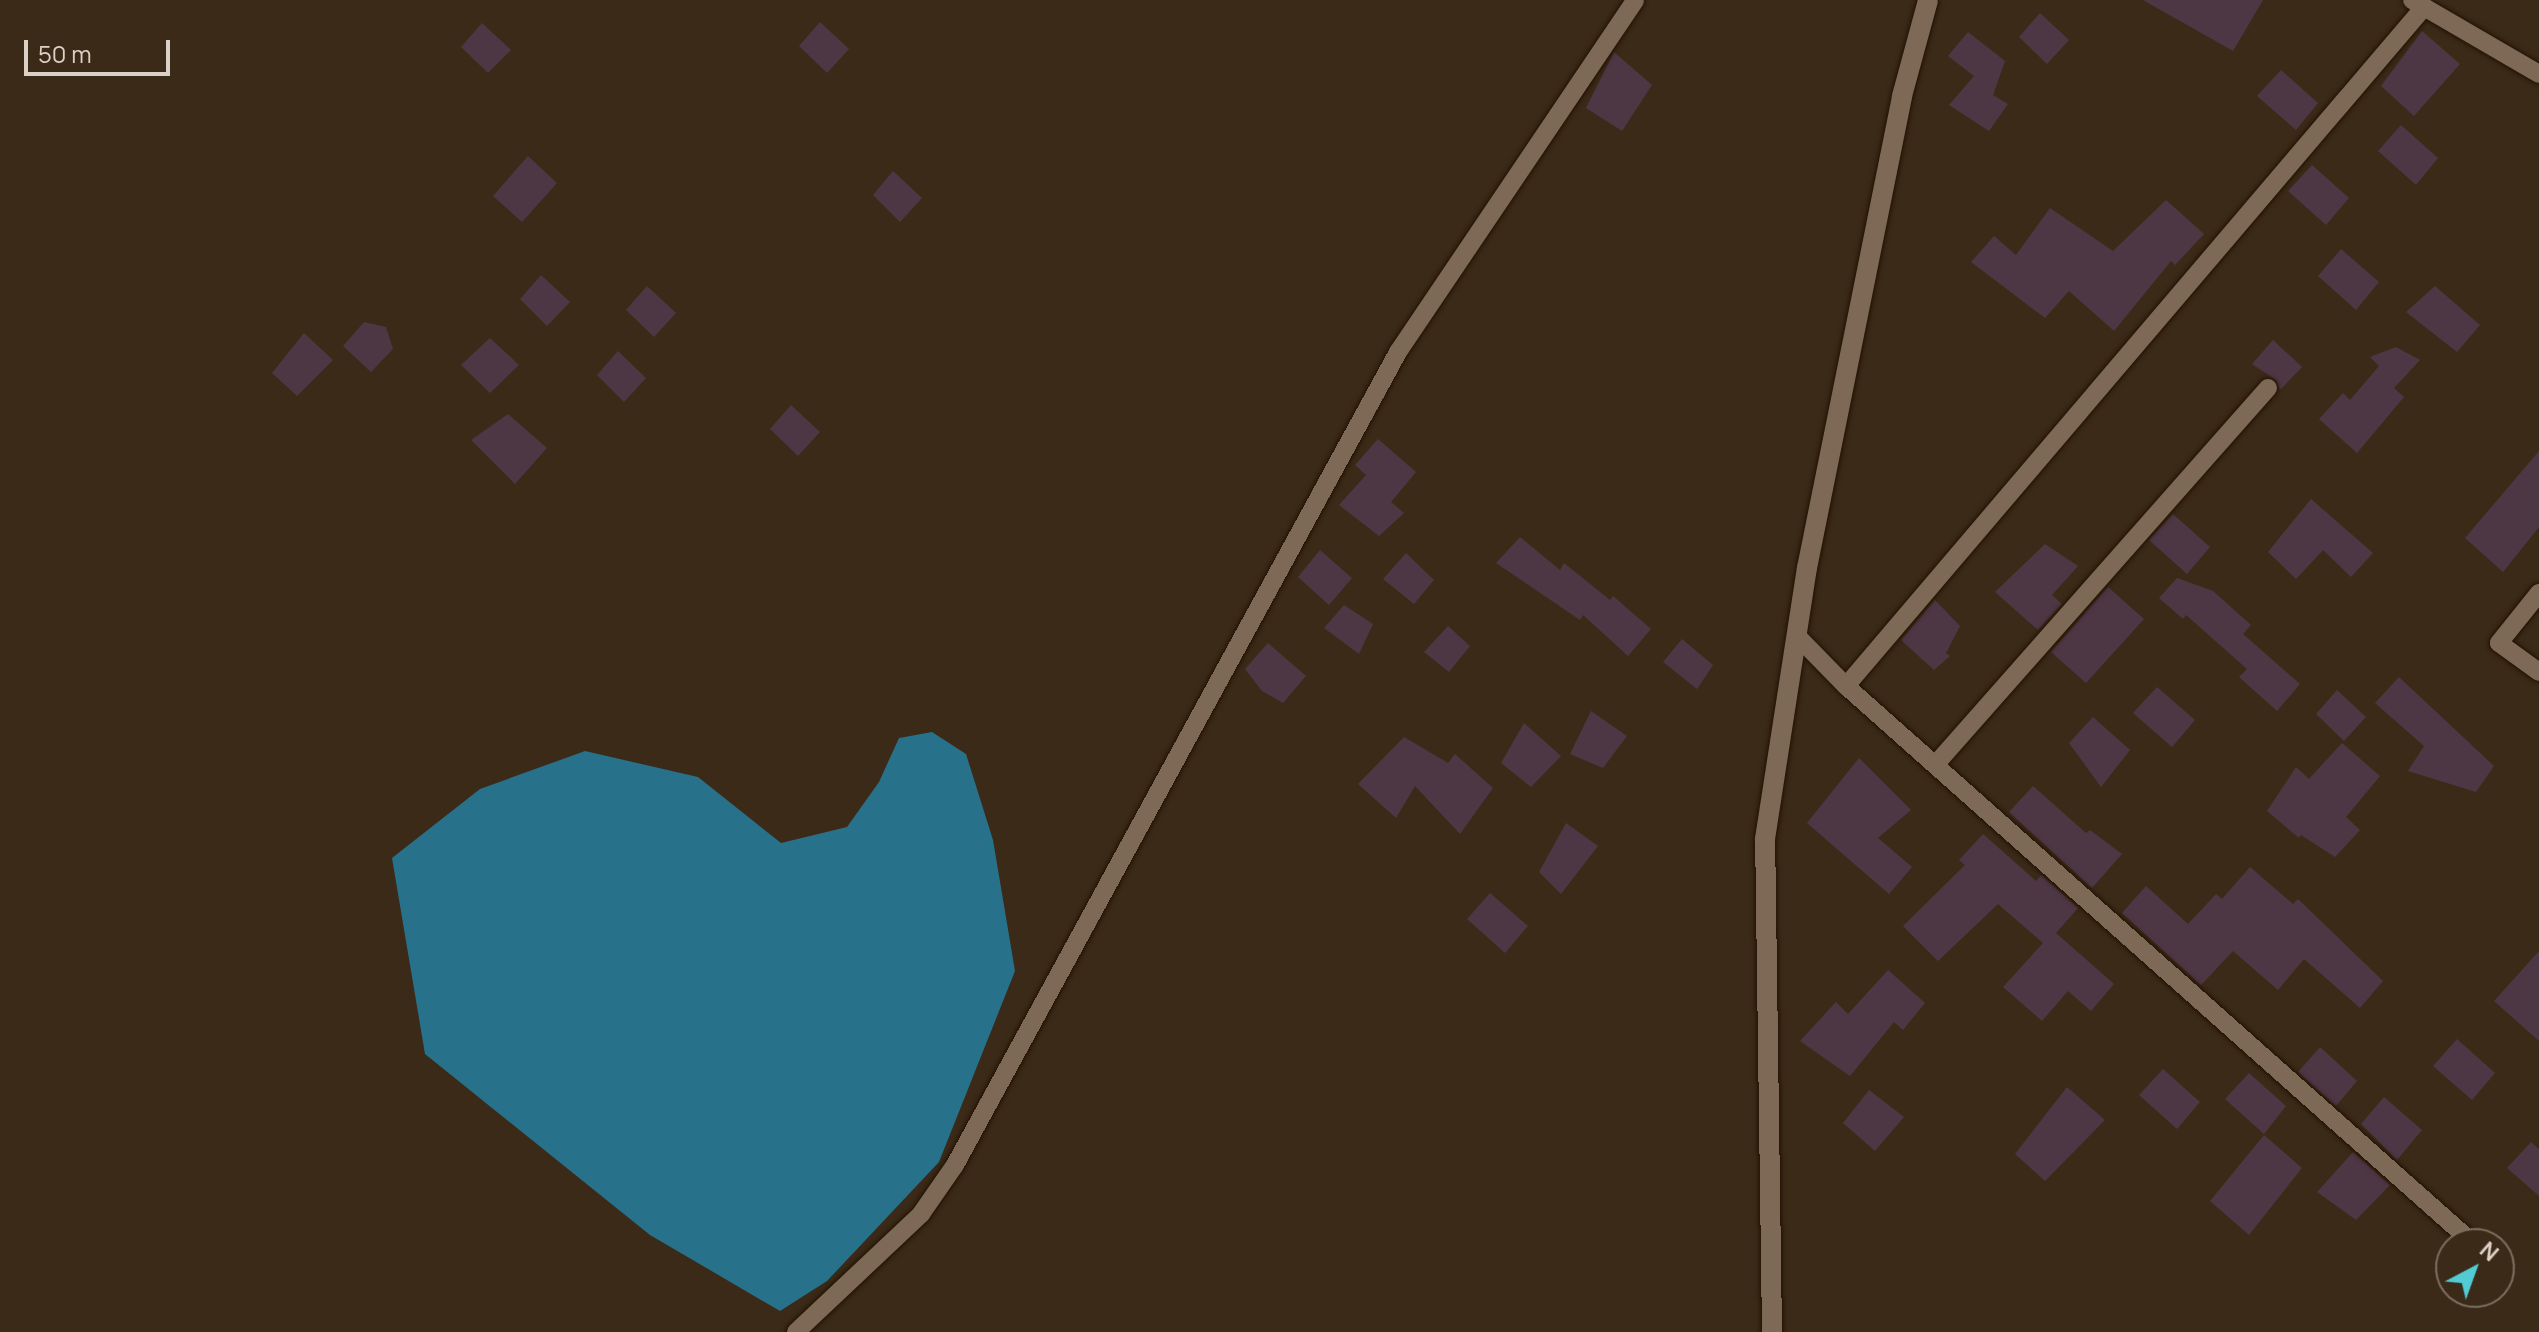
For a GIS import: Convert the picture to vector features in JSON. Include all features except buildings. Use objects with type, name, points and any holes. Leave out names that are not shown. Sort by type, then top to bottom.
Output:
[{"type":"street","points":[[796,1332],[921,1214],[955,1165],[1398,352],[1635,0]]},
{"type":"street","points":[[1772,1332],[1765,839],[1797,636],[1899,111],[1928,0]]},
{"type":"street","points":[[1846,686],[2418,3],[2539,74]]},
{"type":"street","points":[[1935,765],[2268,388]]},
{"type":"street","points":[[2539,593],[2499,643],[2539,672]]},
{"type":"street","points":[[1797,636],[1846,686],[2456,1228]]},
{"type":"water","points":[[932,732],[966,754],[993,840],[1015,971],[939,1162],[827,1281],[780,1311],[650,1235],[425,1054],[392,858],[480,789],[585,751],[698,777],[781,843],[847,827],[879,782],[899,738]]}]
